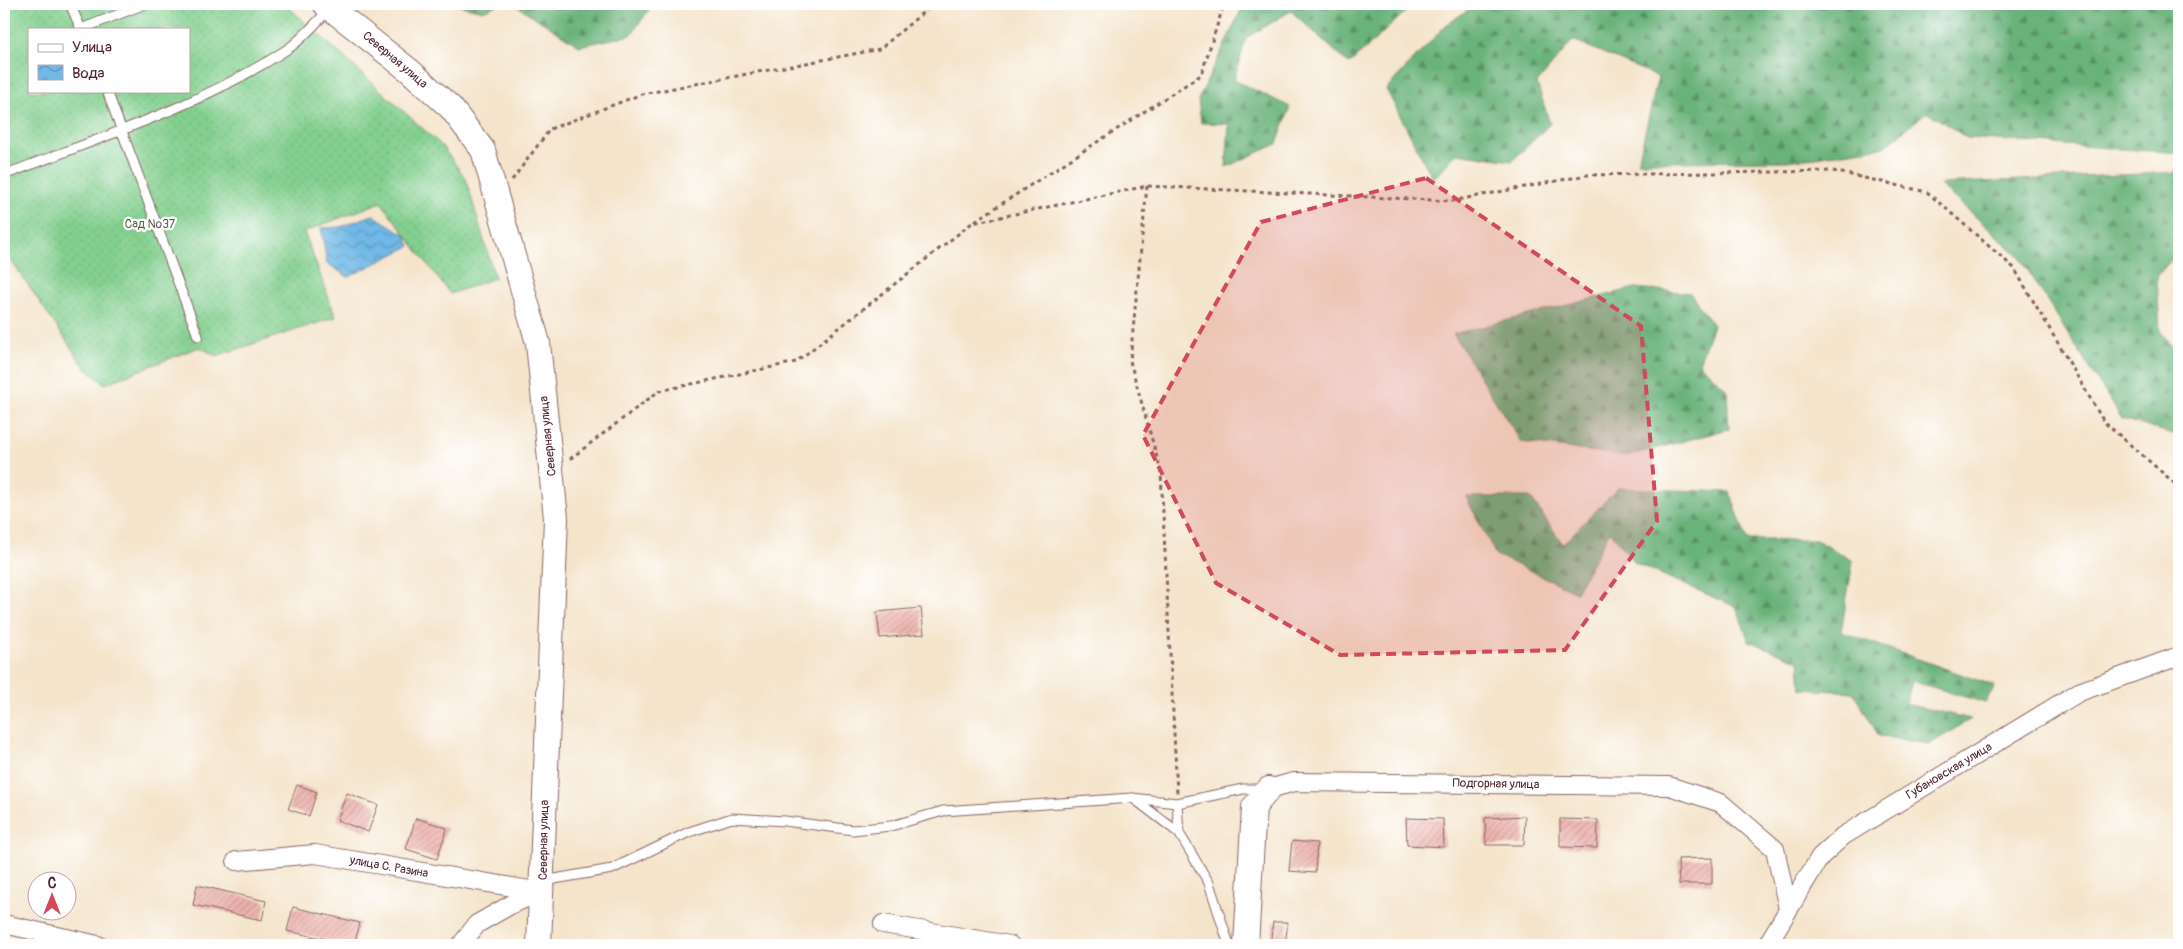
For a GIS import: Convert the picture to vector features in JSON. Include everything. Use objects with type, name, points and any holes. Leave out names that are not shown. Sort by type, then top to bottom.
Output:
[{"type":"street","name":"Северная улица","points":[[328,6],[410,71],[451,108],[482,150],[538,343],[556,518],[539,945]]},
{"type":"street","name":"Губановская улица","points":[[1767,945],[1820,857],[1843,836],[2079,692],[2179,656]]},
{"type":"street","name":"Подгорная улица","points":[[1269,789],[1294,782],[1669,786],[1721,803],[1775,850],[1788,909]]},
{"type":"street","points":[[1246,945],[1254,807],[1269,789]]},
{"type":"street","name":"улица С. Разина","points":[[236,861],[315,854],[542,886]]},
{"type":"street","points":[[461,945],[477,924],[542,886]]},
{"type":"street","points":[[4,924],[98,945]]},
{"type":"street","points":[[883,924],[1010,945]]},
{"type":"lane","points":[[70,4],[81,28]]},
{"type":"lane","points":[[84,28],[145,4]]},
{"type":"lane","points":[[4,175],[213,91],[287,50],[328,6]]},
{"type":"lane","points":[[107,92],[198,336]]},
{"type":"lane","points":[[542,886],[612,869],[689,832],[732,818],[785,821],[853,830],[891,826],[943,811],[1132,798],[1177,803],[1243,789],[1269,789]]},
{"type":"lane","points":[[1132,798],[1179,833],[1209,883],[1229,945]]},
{"type":"lane","points":[[1177,803],[1179,833]]},
{"type":"path","points":[[497,201],[550,129],[642,94],[880,49],[933,4]]},
{"type":"path","points":[[552,473],[659,391],[796,362],[972,223],[1201,75],[1224,4]]},
{"type":"path","points":[[972,223],[1147,186],[1452,201],[1587,175],[1833,171],[1927,192],[2014,268],[2104,422],[2179,487]]},
{"type":"path","points":[[1147,186],[1130,361],[1161,472],[1177,803]]},
{"type":"highlighted area","points":[[1426,178],[1641,326],[1657,521],[1565,650],[1340,655],[1216,583],[1143,435],[1261,222]]},
{"type":"green space","name":"Сад №37","points":[[4,4],[285,4],[442,146],[466,179],[495,278],[450,294],[381,202],[304,232],[336,317],[216,356],[199,347],[105,384],[85,368],[4,250]]},
{"type":"green space","points":[[452,4],[499,4],[483,11]]},
{"type":"green space","points":[[514,4],[653,4],[631,35],[579,46]]},
{"type":"green space","points":[[1244,4],[1414,4],[1349,64],[1291,11],[1246,38],[1234,80],[1290,107],[1277,144],[1226,167],[1229,124],[1201,123],[1198,100]]},
{"type":"green space","points":[[1477,4],[2179,4],[2179,153],[1967,138],[1927,112],[1884,147],[1788,161],[1638,162],[1658,77],[1573,40],[1537,83],[1550,124],[1512,161],[1457,153],[1433,179],[1386,89],[1447,24]]},
{"type":"green space","points":[[2179,172],[2179,251],[2157,276],[2160,331],[2179,356],[2179,436],[2122,419],[2019,256],[1939,184]]},
{"type":"green space","points":[[1635,288],[1690,293],[1713,325],[1699,363],[1727,390],[1729,429],[1627,456],[1521,442],[1453,334]]},
{"type":"green space","points":[[1618,488],[1730,492],[1747,540],[1816,540],[1853,561],[1841,632],[1995,686],[1985,703],[1912,681],[1906,704],[1971,719],[1930,744],[1879,736],[1853,692],[1801,689],[1799,661],[1749,641],[1736,607],[1635,563],[1610,531],[1576,592],[1496,555],[1466,497],[1530,497],[1563,544]]},
{"type":"water","points":[[373,215],[405,235],[410,246],[348,277],[327,263],[321,228],[340,227]]},
{"type":"building","points":[[921,608],[924,634],[880,638],[877,612]]},
{"type":"building","points":[[297,785],[317,792],[309,816],[288,809]]},
{"type":"building","points":[[347,793],[378,805],[368,832],[337,820]]},
{"type":"building","points":[[1525,816],[1524,845],[1486,845],[1485,818]]},
{"type":"building","points":[[416,818],[447,828],[437,859],[406,849]]},
{"type":"building","points":[[1406,818],[1443,819],[1444,847],[1407,845]]},
{"type":"building","points":[[1560,819],[1598,820],[1597,848],[1560,847]]},
{"type":"building","points":[[1292,841],[1317,843],[1315,873],[1289,871]]},
{"type":"building","points":[[1712,858],[1712,884],[1679,884],[1678,859]]},
{"type":"building","points":[[197,885],[266,901],[262,920],[193,905]]},
{"type":"building","points":[[293,907],[360,923],[354,945],[287,931]]},
{"type":"building","points":[[1273,922],[1288,922],[1285,945],[1270,945]]}]
